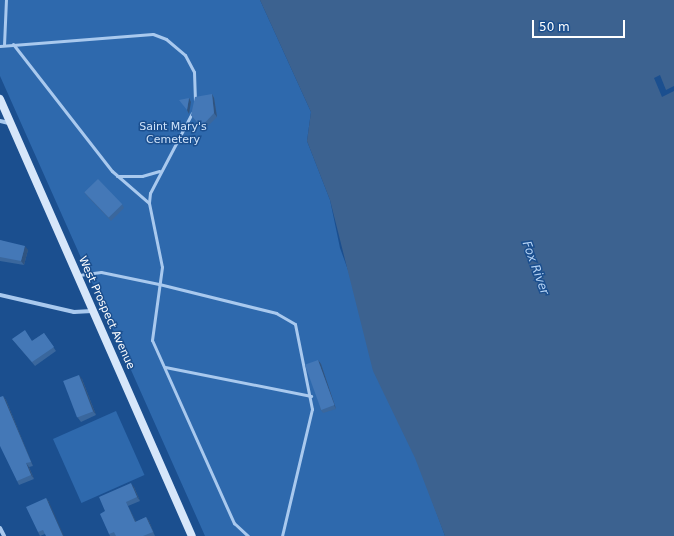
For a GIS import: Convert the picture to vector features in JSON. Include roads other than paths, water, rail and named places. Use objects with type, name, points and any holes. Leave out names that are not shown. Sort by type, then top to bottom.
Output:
[{"type":"main road","name":"West Prospect Avenue","points":[[0,99],[192,536]]},
{"type":"street","points":[[0,121],[10,123]]},
{"type":"street","points":[[0,295],[74,312],[92,311]]},
{"type":"street","points":[[0,528],[4,536]]},
{"type":"lane","points":[[6,0],[2,46],[138,33],[166,39],[185,55],[197,89],[188,125],[159,171],[148,203],[159,252],[159,284],[152,340],[234,523],[248,536]]},
{"type":"lane","points":[[13,44],[117,176],[148,203]]},
{"type":"lane","points":[[117,176],[142,176],[159,171]]},
{"type":"lane","points":[[78,276],[101,272],[159,284],[286,316],[298,332],[311,396],[310,423],[282,536]]},
{"type":"lane","points":[[165,367],[311,396]]},
{"type":"water","name":"Fox River","points":[[260,0],[674,0],[674,536],[445,536],[415,458],[373,371],[330,200],[307,141],[311,112]]},
{"type":"park label","name":"Saint Mary's Cemetery","points":[[173,134]]}]
